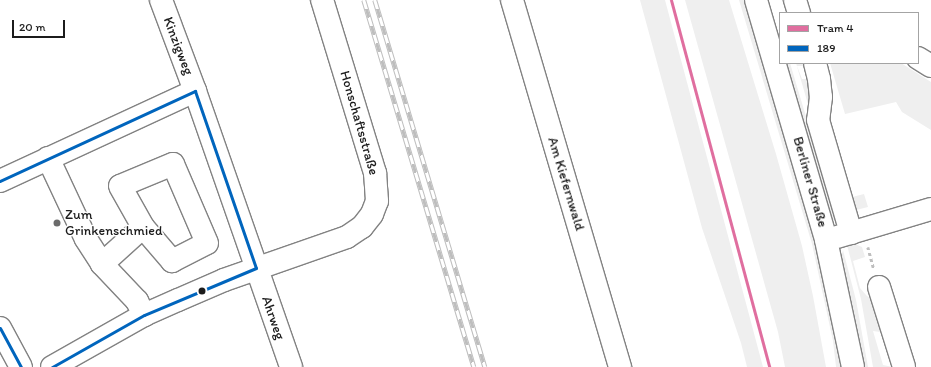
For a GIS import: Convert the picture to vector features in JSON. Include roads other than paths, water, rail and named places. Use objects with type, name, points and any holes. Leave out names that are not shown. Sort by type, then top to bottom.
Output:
[{"type":"street","name":"Kinzigweg","points":[[160,0],[195,91],[256,268]]},
{"type":"street","name":"Honschaftsstraße","points":[[52,367],[144,315],[224,280],[347,237],[362,227],[372,214],[377,201],[375,173],[322,0]]},
{"type":"street","name":"Am Kiefernwald","points":[[512,0],[620,367]]},
{"type":"street","name":"Berliner Straße","points":[[756,0],[774,37],[779,57]]},
{"type":"street","points":[[795,0],[799,12]]},
{"type":"street","points":[[919,59],[931,66]]},
{"type":"street","name":"Berliner Straße","points":[[781,64],[826,240],[853,367]]},
{"type":"street","points":[[815,64],[820,79],[821,97],[818,120],[857,232]]},
{"type":"street","points":[[0,182],[48,158],[195,91]]},
{"type":"street","points":[[48,158],[86,239],[102,264],[134,296],[144,315]]},
{"type":"street","points":[[826,240],[931,209]]},
{"type":"street","points":[[102,264],[143,227]]},
{"type":"street","name":"Ahrweg","points":[[256,268],[290,367]]},
{"type":"street","points":[[879,287],[904,367]]},
{"type":"street","points":[[0,328],[21,367]]},
{"type":"railway","points":[[364,0],[474,367]]},
{"type":"railway","points":[[375,0],[485,367]]},
{"type":"tram line","name":"4","points":[[671,0],[769,367]]},
{"type":"place","name":"Zum Grinkenschmied","points":[[57,223]]}]
